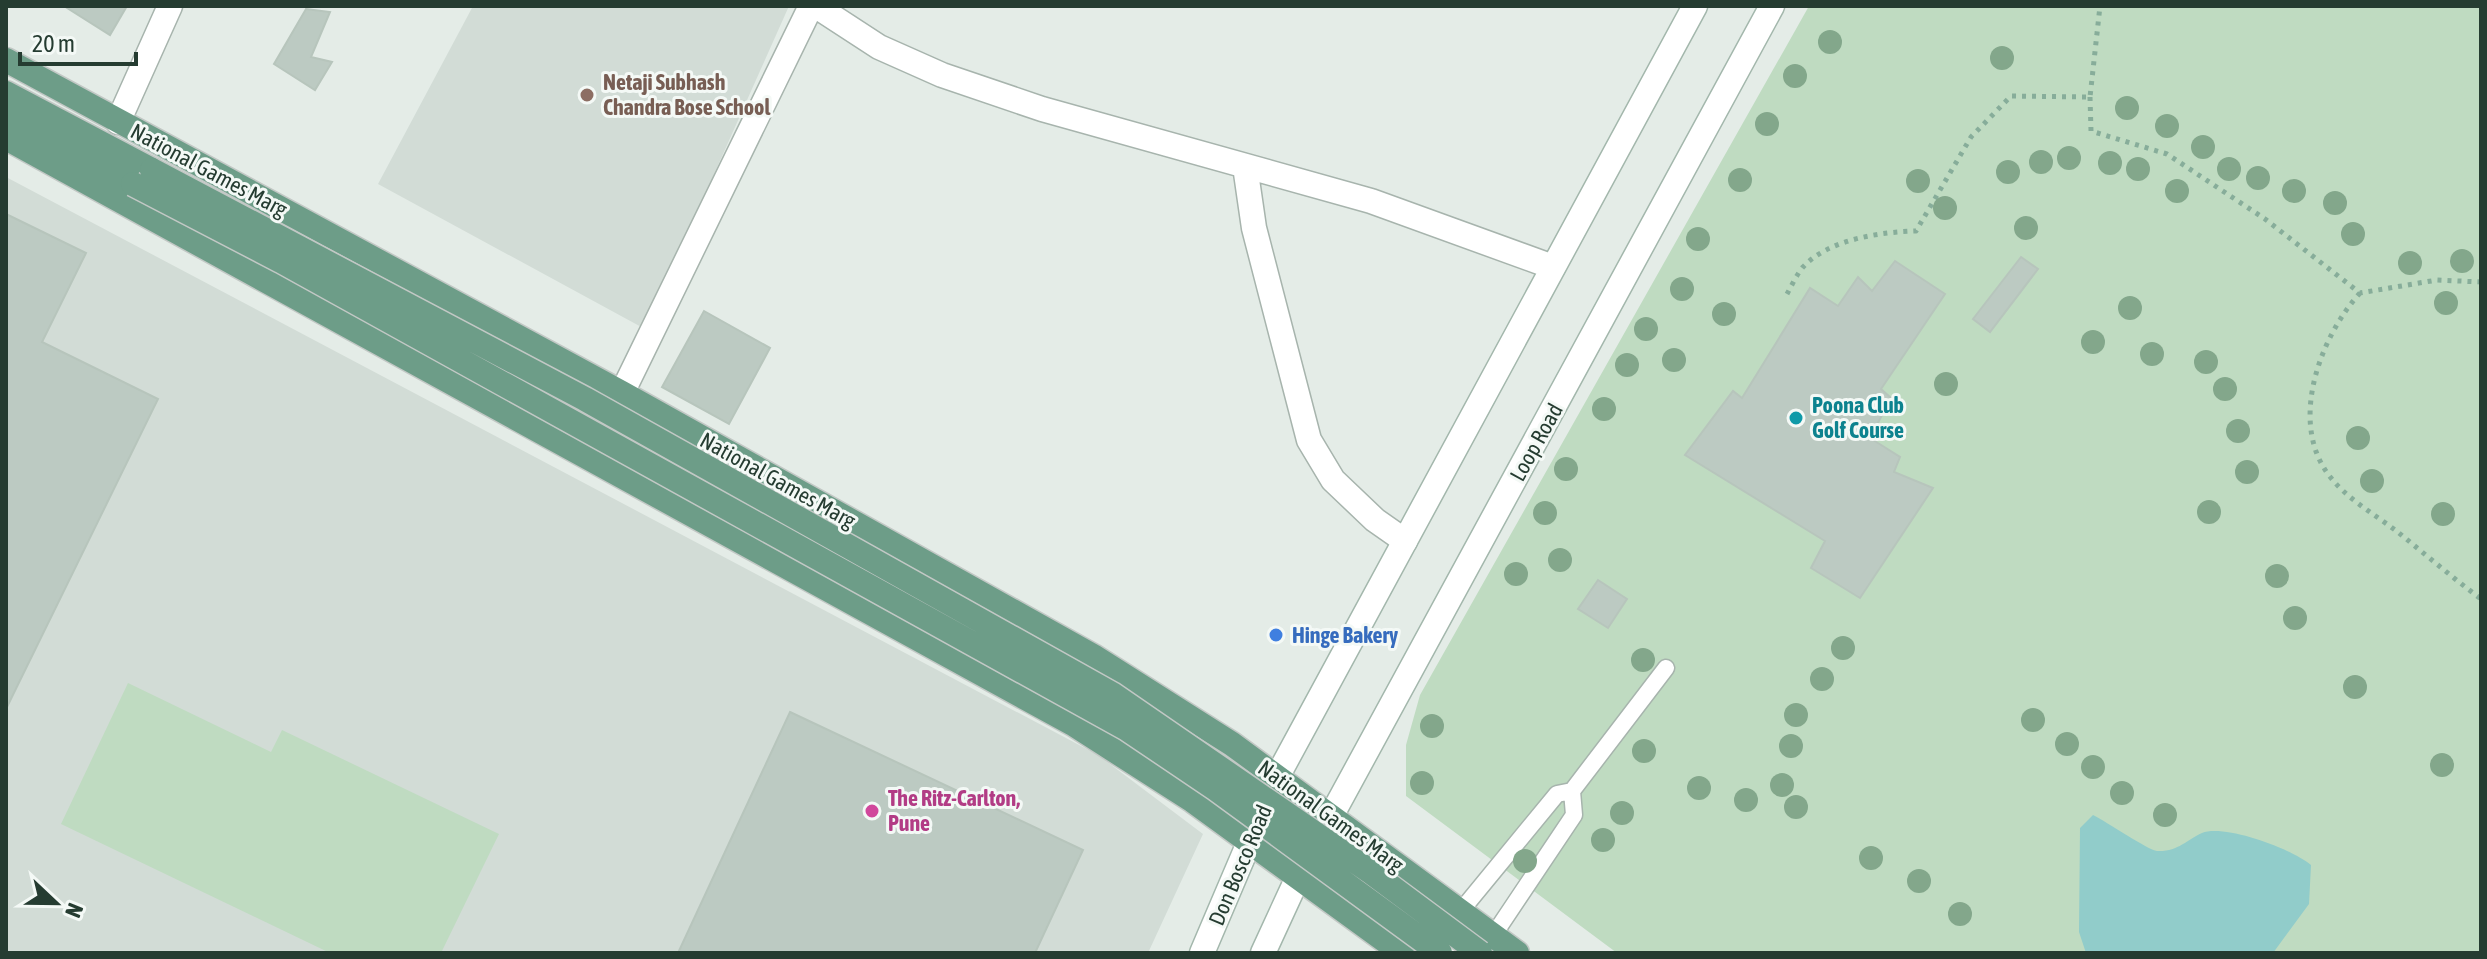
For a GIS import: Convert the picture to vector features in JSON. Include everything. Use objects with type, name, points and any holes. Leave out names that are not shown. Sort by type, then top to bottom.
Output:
[{"type":"main road","points":[[118,122],[170,6]]},
{"type":"main road","points":[[622,393],[814,6],[879,47],[942,75],[1042,109],[1371,201],[1553,267]]},
{"type":"main road","points":[[1277,777],[1695,6]]},
{"type":"main road","name":"Loop Road","points":[[1298,877],[1772,6]]},
{"type":"main road","name":"National Games Marg","points":[[6,60],[622,393],[1128,677],[1277,777],[1460,912],[1487,944],[1517,953]]},
{"type":"main road","points":[[6,93],[281,261],[1127,729],[1216,789],[1440,953]]},
{"type":"main road","points":[[6,117],[142,177],[585,399],[1112,694],[1371,872],[1487,944]]},
{"type":"main road","points":[[6,138],[1096,738],[1252,843],[1402,953]]},
{"type":"main road","points":[[1245,166],[1254,228],[1309,440],[1333,480],[1375,520],[1405,541]]},
{"type":"main road","points":[[1096,738],[1128,677]]},
{"type":"main road","name":"Don Bosco Road","points":[[1202,953],[1252,843],[1277,777]]},
{"type":"main road","points":[[1263,953],[1298,877]]},
{"type":"lane","points":[[1460,912],[1557,794],[1572,791],[1666,668]]},
{"type":"lane","points":[[1487,944],[1574,815],[1572,791]]},
{"type":"path","points":[[2100,6],[2090,97],[2091,131],[2167,154],[2265,219],[2360,293]]},
{"type":"path","points":[[1787,294],[1804,266],[1832,248],[1885,232],[1916,231],[1971,137],[2011,96],[2090,97]]},
{"type":"path","points":[[2481,282],[2437,280],[2360,293],[2332,334],[2314,388],[2309,428],[2328,474],[2356,501],[2481,599]]},
{"type":"shaded area","name":"Netaji Subhash Chandra Bose School","points":[[473,6],[789,6],[645,329],[378,184]]},
{"type":"shaded area","points":[[6,177],[1098,755],[1203,834],[1148,953],[6,953]]},
{"type":"green space","name":"Poona Club Golf Course","points":[[1809,6],[2481,6],[2481,953],[1617,953],[1406,796],[1406,745],[1420,695]]},
{"type":"green space","points":[[128,683],[271,752],[282,730],[499,834],[441,953],[330,953],[61,824]]},
{"type":"water","points":[[2093,815],[2157,851],[2176,848],[2202,833],[2213,831],[2242,835],[2274,845],[2311,865],[2309,904],[2273,953],[2086,953],[2079,932],[2080,828]]},
{"type":"building","points":[[64,6],[127,6],[110,35]]},
{"type":"building","points":[[306,9],[330,12],[311,57],[332,62],[315,90],[274,64]]},
{"type":"building","points":[[6,214],[86,253],[42,342],[158,399],[6,709]]},
{"type":"building","points":[[2021,257],[2038,269],[1990,332],[1973,319]]},
{"type":"building","name":"Poona Club Golf Course","points":[[1895,261],[1945,294],[1881,389],[1891,398],[1870,438],[1900,457],[1894,472],[1933,488],[1860,598],[1811,568],[1825,541],[1685,455],[1733,391],[1742,398],[1810,288],[1838,306],[1858,277],[1872,291]]},
{"type":"building","points":[[704,311],[770,348],[729,424],[662,387]]},
{"type":"building","points":[[1598,580],[1627,599],[1608,628],[1578,609]]},
{"type":"building","name":"The Ritz-Carlton, Pune","points":[[790,712],[1083,850],[1035,953],[678,953]]},
{"type":"place","name":"Netaji Subhash Chandra Bose School","points":[[587,95]]},
{"type":"place","name":"Poona Club Golf Course","points":[[1796,418]]},
{"type":"place","name":"Hinge Bakery","points":[[1276,635]]},
{"type":"place","name":"The Ritz-Carlton, Pune","points":[[872,811]]}]
